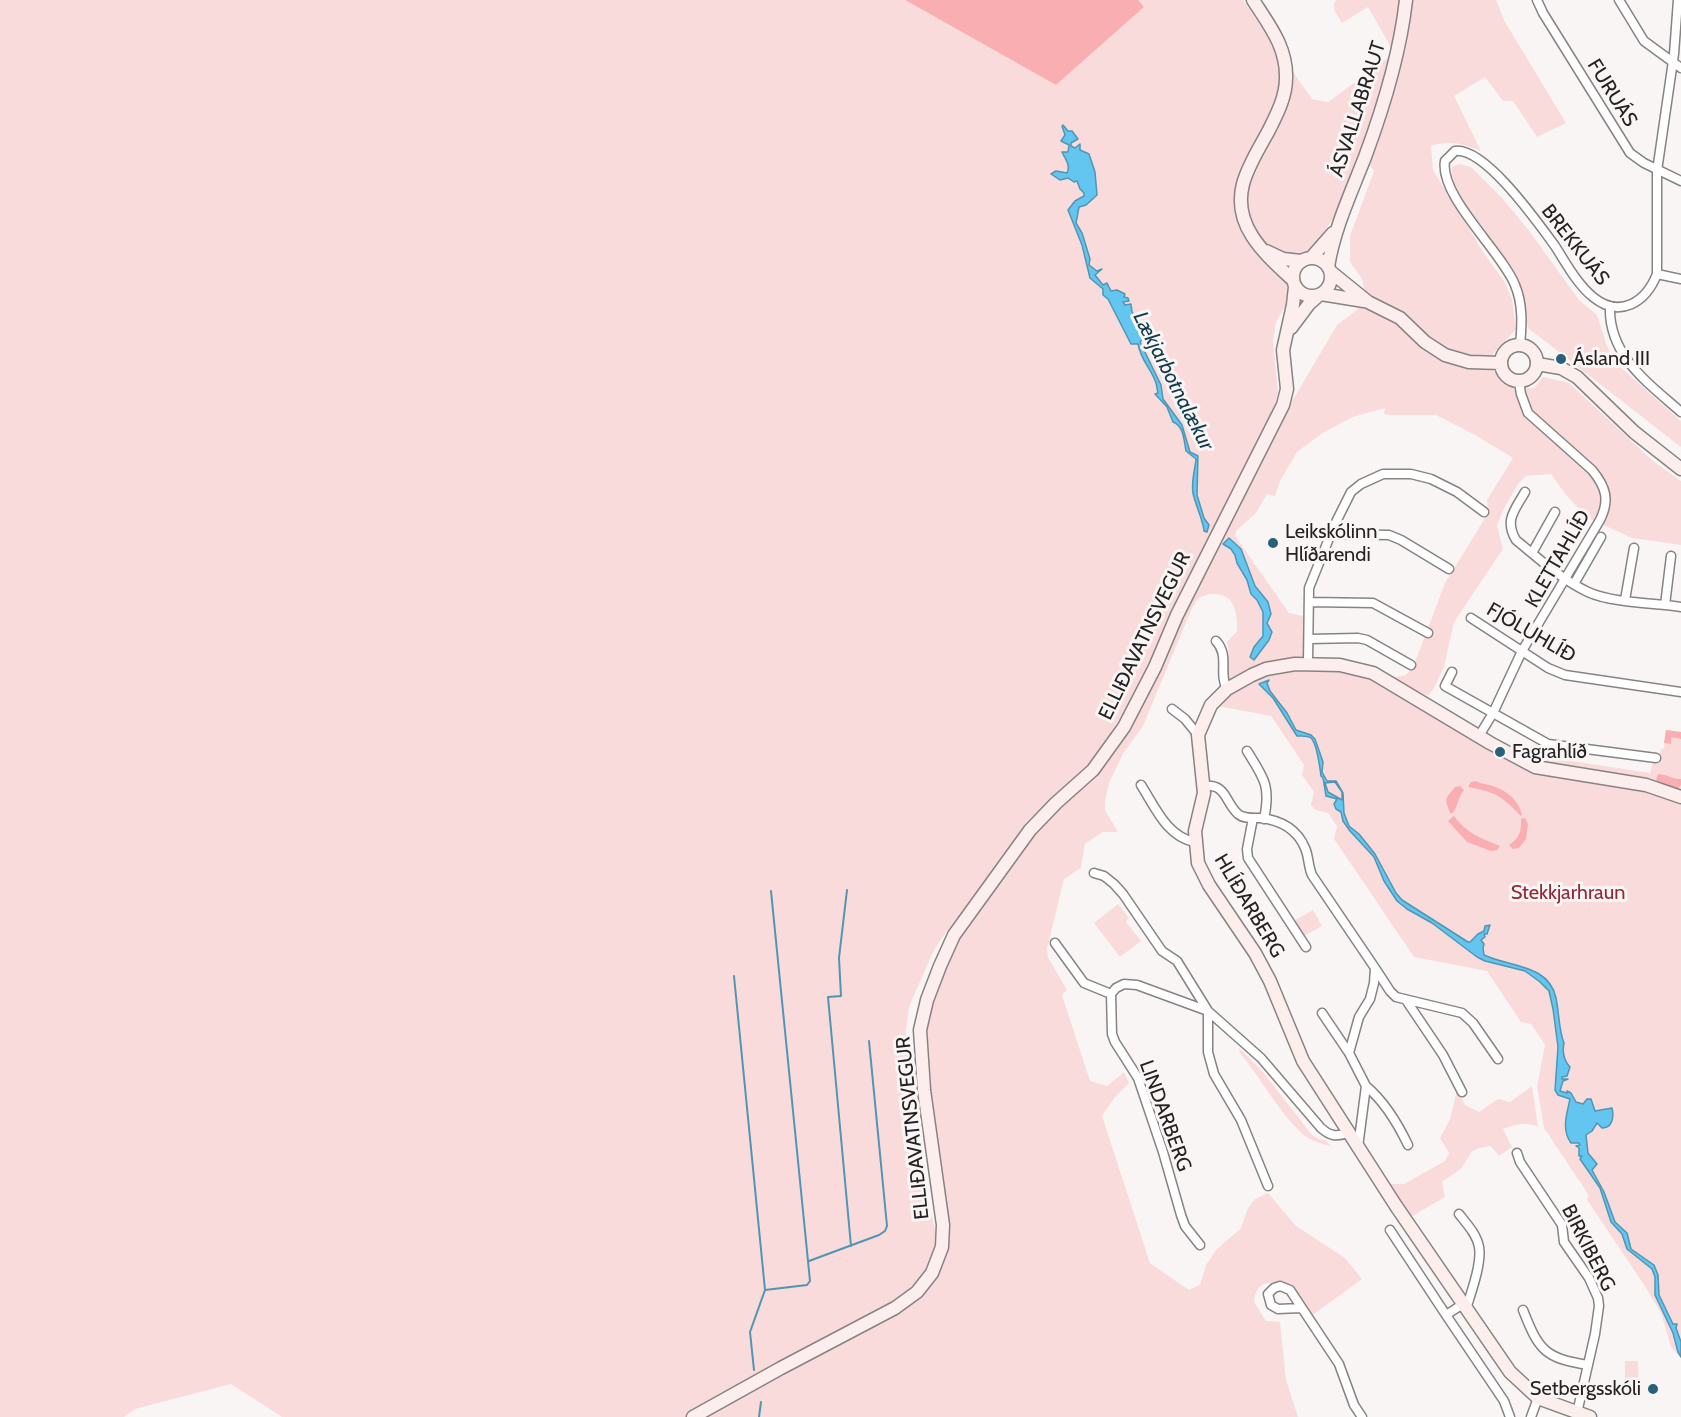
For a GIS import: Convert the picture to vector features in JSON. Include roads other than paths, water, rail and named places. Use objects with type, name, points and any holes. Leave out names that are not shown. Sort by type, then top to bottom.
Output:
[{"type":"main road","points":[[1253,0],[1280,43],[1286,78],[1281,104],[1243,186],[1241,199],[1245,224],[1262,250],[1308,296],[1320,295],[1368,302]]},
{"type":"main road","name":"ÁSVALLABRAUT","points":[[1329,269],[1338,227],[1384,103],[1397,57],[1406,0]]},
{"type":"main road","name":"ÁSVALLABRAUT","points":[[1306,260],[1338,227]]},
{"type":"main road","points":[[1262,250],[1283,259],[1320,259],[1368,302],[1400,318],[1425,342],[1445,355],[1469,362],[1501,363]]},
{"type":"main road","points":[[1294,283],[1293,271],[1306,260]]},
{"type":"main road","points":[[1320,295],[1330,283],[1329,269]]},
{"type":"main road","name":"ELLIÐAVATNSVEGUR","points":[[693,1417],[895,1308],[917,1292],[932,1273],[942,1247],[944,1225],[924,1090],[920,1029],[933,983],[954,935],[1030,830],[1100,762],[1133,710],[1177,615],[1283,405],[1287,389],[1282,350],[1293,305],[1294,283]]},
{"type":"main road","name":"ELLIÐAVATNSVEGUR","points":[[1287,333],[1309,303],[1320,295]]},
{"type":"main road","points":[[1520,345],[1533,351],[1538,364],[1532,376],[1520,381],[1506,376],[1501,363],[1507,350],[1520,345]]},
{"type":"main road","points":[[1538,364],[1560,368],[1577,377],[1634,432],[1681,469]]},
{"type":"main road","name":"HLÍÐARBERG","points":[[1590,1417],[1538,1398],[1510,1372],[1348,1133],[1303,1061],[1270,981],[1255,952],[1209,885],[1198,863],[1195,831],[1203,800],[1203,786],[1198,735],[1211,705],[1227,689],[1252,675],[1266,669],[1308,663],[1340,665],[1373,674],[1535,767],[1646,785],[1681,797]]},
{"type":"street","name":"FURUÁS","points":[[1537,0],[1630,153],[1657,171],[1681,181]]},
{"type":"street","points":[[1619,0],[1644,41],[1681,68]]},
{"type":"street","points":[[1678,0],[1673,62],[1657,171],[1658,274],[1681,279]]},
{"type":"street","name":"BREKKUÁS","points":[[1520,345],[1521,307],[1516,287],[1449,183],[1444,166],[1448,157],[1455,151],[1469,153],[1491,169],[1548,237],[1584,288],[1594,298],[1610,306],[1626,306],[1639,301],[1653,286],[1658,274]]},
{"type":"street","points":[[1610,306],[1610,321],[1622,355],[1681,412]]},
{"type":"street","name":"KLETTAHLÍÐ","points":[[1479,736],[1493,714],[1522,651],[1570,581],[1607,503],[1606,491],[1592,470],[1528,413],[1520,381]]},
{"type":"street","points":[[1308,663],[1309,588],[1330,534],[1351,492],[1361,484],[1383,474],[1411,474],[1431,479],[1457,492],[1484,512]]},
{"type":"street","points":[[1525,492],[1509,525],[1516,540],[1532,553],[1589,593],[1603,597],[1681,607]]},
{"type":"street","points":[[1532,553],[1555,512]]},
{"type":"street","points":[[1330,534],[1389,535],[1449,569]]},
{"type":"street","points":[[1570,581],[1602,537]]},
{"type":"street","points":[[1625,600],[1634,548]]},
{"type":"street","points":[[1665,605],[1671,556]]},
{"type":"street","points":[[1310,602],[1373,603],[1428,633]]},
{"type":"street","name":"FJÓLUHLÍÐ","points":[[1471,618],[1565,675],[1681,692]]},
{"type":"street","points":[[1309,639],[1358,638],[1367,640],[1412,665]]},
{"type":"street","points":[[1216,641],[1222,646],[1223,675],[1227,689]]},
{"type":"street","points":[[1452,672],[1445,686],[1548,744],[1656,758]]},
{"type":"street","points":[[1172,709],[1185,719],[1198,735]]},
{"type":"street","points":[[1247,751],[1268,791],[1264,819]]},
{"type":"street","points":[[1141,785],[1173,832],[1184,840],[1195,842]]},
{"type":"street","points":[[1203,786],[1221,789],[1238,814],[1244,818],[1264,819],[1289,826],[1305,848],[1307,864],[1312,875],[1389,991],[1396,997],[1462,1013],[1473,1023],[1498,1059]]},
{"type":"street","points":[[1253,818],[1249,835],[1248,858],[1306,947]]},
{"type":"street","points":[[1094,873],[1104,876],[1114,884],[1162,951],[1177,961],[1208,1011],[1261,1058],[1321,1128],[1328,1134],[1339,1136],[1348,1133]]},
{"type":"street","points":[[1055,943],[1084,983],[1112,994],[1116,988],[1124,984],[1137,985],[1208,1011]]},
{"type":"street","points":[[1349,1053],[1359,1017],[1370,999],[1375,968]]},
{"type":"street","name":"LINDARBERG","points":[[1112,994],[1112,1034],[1138,1078],[1185,1226],[1200,1245]]},
{"type":"street","points":[[1406,1000],[1443,1055],[1462,1092]]},
{"type":"street","points":[[1208,1011],[1208,1052],[1214,1074],[1241,1120],[1268,1186]]},
{"type":"street","points":[[1322,1013],[1349,1053],[1366,1086],[1382,1103],[1399,1127],[1408,1145]]},
{"type":"street","points":[[1358,1147],[1366,1086]]},
{"type":"street","name":"BIRKIBERG","points":[[1517,1153],[1520,1162],[1562,1225],[1564,1242],[1596,1290],[1598,1315],[1577,1413]]},
{"type":"street","points":[[1446,1315],[1464,1306],[1473,1285],[1480,1250],[1475,1237],[1460,1214]]},
{"type":"street","points":[[1390,1230],[1504,1401],[1510,1417]]},
{"type":"street","points":[[1301,1308],[1339,1365],[1354,1405],[1362,1417]]},
{"type":"street","points":[[1523,1310],[1544,1350],[1563,1360],[1588,1365]]},
{"type":"street","points":[[1531,1417],[1538,1398]]},
{"type":"water","points":[[1063,125],[1078,139],[1071,143],[1071,146],[1075,148],[1080,144],[1080,150],[1089,154],[1095,172],[1097,195],[1086,205],[1079,207],[1076,223],[1082,233],[1090,259],[1089,265],[1097,271],[1102,269],[1095,275],[1103,285],[1107,283],[1111,291],[1117,290],[1125,294],[1124,297],[1129,301],[1123,302],[1125,305],[1131,304],[1132,312],[1141,322],[1145,332],[1151,332],[1140,342],[1161,385],[1163,399],[1182,425],[1190,452],[1198,456],[1197,495],[1204,518],[1209,525],[1207,532],[1204,531],[1193,493],[1196,459],[1186,451],[1181,430],[1173,422],[1167,407],[1155,394],[1158,393],[1156,383],[1141,355],[1138,344],[1131,344],[1108,299],[1103,295],[1103,289],[1090,278],[1082,245],[1068,210],[1075,201],[1084,196],[1084,193],[1077,181],[1074,182],[1068,178],[1060,180],[1051,174],[1056,171],[1067,173],[1068,170],[1062,152],[1068,152],[1069,145],[1061,141],[1065,135]]},
{"type":"water","points":[[1229,538],[1241,549],[1255,586],[1268,602],[1271,614],[1267,623],[1272,632],[1269,640],[1254,660],[1250,657],[1254,647],[1263,636],[1263,612],[1251,594],[1235,555],[1223,544]]},
{"type":"water","points":[[1269,680],[1267,683],[1270,691],[1287,713],[1296,730],[1311,735],[1315,739],[1323,762],[1322,772],[1327,781],[1336,781],[1343,793],[1344,813],[1349,826],[1359,834],[1375,854],[1402,900],[1468,942],[1484,931],[1485,926],[1490,925],[1487,934],[1484,934],[1485,937],[1481,940],[1484,944],[1484,955],[1527,968],[1545,979],[1552,987],[1564,1043],[1564,1056],[1570,1067],[1567,1076],[1562,1077],[1562,1079],[1568,1079],[1563,1081],[1560,1091],[1571,1093],[1576,1102],[1583,1104],[1587,1099],[1591,1099],[1595,1111],[1612,1108],[1611,1124],[1602,1128],[1597,1123],[1586,1135],[1588,1153],[1597,1164],[1592,1170],[1604,1192],[1615,1222],[1627,1233],[1631,1249],[1654,1265],[1658,1275],[1659,1295],[1673,1324],[1677,1324],[1676,1328],[1681,1342],[1681,1357],[1673,1333],[1655,1295],[1655,1277],[1652,1269],[1627,1249],[1622,1234],[1611,1222],[1600,1188],[1580,1159],[1582,1156],[1579,1156],[1579,1148],[1576,1146],[1580,1145],[1579,1143],[1571,1143],[1568,1138],[1566,1121],[1570,1099],[1558,1095],[1555,1090],[1558,1047],[1549,991],[1525,971],[1477,957],[1432,923],[1397,901],[1384,881],[1374,857],[1343,821],[1341,812],[1334,804],[1337,799],[1326,796],[1313,741],[1308,736],[1297,736],[1273,698],[1259,684]],"holes":[[[1335,782],[1342,792],[1342,800],[1328,792],[1325,783]]]},
{"type":"waterway","points":[[847,890],[839,958],[841,996],[828,997],[851,1246]]},
{"type":"waterway","points":[[765,1290],[807,1285],[810,1281],[771,891]]},
{"type":"waterway","points":[[734,976],[765,1290],[750,1332],[754,1370]]},
{"type":"waterway","points":[[809,1261],[879,1235],[885,1231],[887,1226],[869,1041]]},
{"type":"waterway","points":[[759,1417],[761,1402]]},
{"type":"place","name":"Ásland III","points":[[1561,359]]},
{"type":"place","name":"Leikskólinn Hlíðarendi","points":[[1273,543]]},
{"type":"place","name":"Fagrahlíð","points":[[1500,752]]},
{"type":"place","name":"Setbergsskóli","points":[[1653,1389]]},
{"type":"water label","name":"Lækjarbotnalækur","points":[[1173,381]]},
{"type":"park label","name":"Stekkjarhraun","points":[[1568,893]]}]
